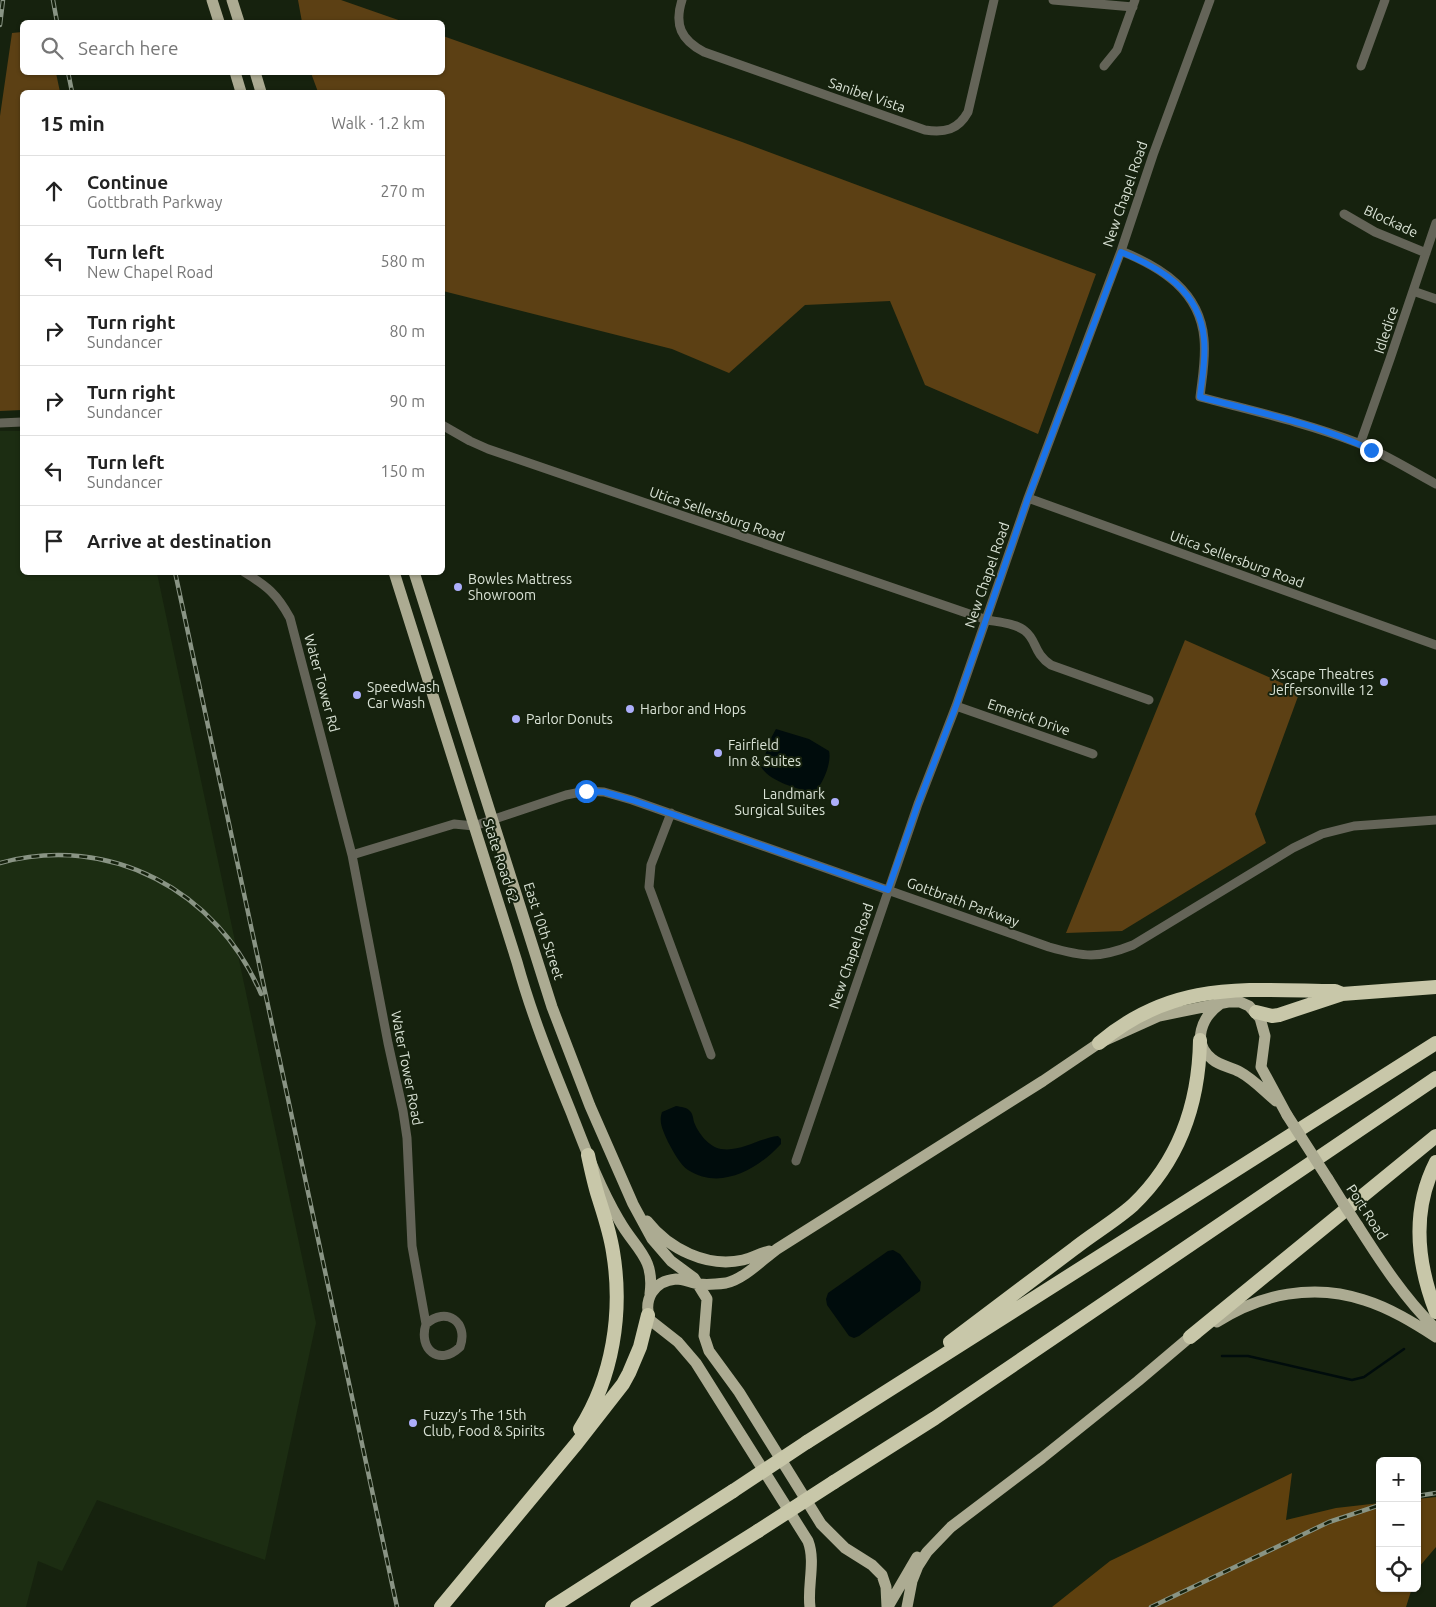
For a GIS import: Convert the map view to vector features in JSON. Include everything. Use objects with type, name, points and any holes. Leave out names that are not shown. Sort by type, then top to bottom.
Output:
[{"type":"highway","points":[[1256,1012],[1272,1016],[1342,994],[1436,987]]},
{"type":"highway","points":[[1099,1043],[1119,1027],[1144,1013],[1165,1003],[1189,996],[1235,990],[1335,991],[1342,994]]},
{"type":"highway","points":[[897,1385],[977,1321],[1115,1219],[1144,1193],[1171,1157],[1188,1120],[1197,1085],[1200,1040]]},
{"type":"highway","points":[[552,1607],[807,1442],[1436,1043]]},
{"type":"highway","points":[[637,1607],[935,1418],[1436,1078]]},
{"type":"highway","points":[[1190,1337],[1436,1136]]},
{"type":"highway","points":[[538,1489],[579,1430],[593,1405],[606,1374],[615,1330],[617,1290],[613,1252],[588,1155]]},
{"type":"highway","points":[[1436,1162],[1426,1188],[1419,1229],[1422,1269],[1436,1312]]},
{"type":"highway","points":[[441,1607],[577,1443],[623,1384],[630,1373],[640,1346],[648,1315]]},
{"type":"main road","points":[[212,0],[218,20]]},
{"type":"main road","points":[[232,0],[238,20]]},
{"type":"main road","points":[[236,75],[240,90]]},
{"type":"main road","points":[[256,75],[260,90]]},
{"type":"main road","name":"State Road 62","points":[[395,575],[517,962],[527,1000],[588,1155]]},
{"type":"main road","name":"East 10th Street","points":[[415,575],[552,1007],[590,1106],[644,1227],[659,1249],[698,1284]]},
{"type":"main road","points":[[650,1294],[660,1285],[671,1280],[698,1284],[716,1284],[731,1281],[746,1273],[777,1249],[1035,1086],[1099,1043],[1159,1016],[1228,1002],[1240,1002],[1256,1012],[1265,1030],[1261,1067],[1284,1110]]},
{"type":"main road","points":[[1220,1004],[1205,1018],[1200,1033],[1200,1040],[1205,1052],[1218,1064],[1239,1072],[1284,1110]]},
{"type":"main road","name":"Port Road","points":[[1284,1110],[1388,1272],[1426,1320],[1436,1329]]},
{"type":"main road","points":[[588,1155],[618,1219],[648,1262],[652,1276],[647,1304],[650,1320],[655,1326],[678,1342],[696,1362],[804,1535],[810,1550],[808,1594],[810,1607]]},
{"type":"main road","points":[[633,1204],[655,1231],[681,1250],[694,1256],[720,1262],[730,1262],[743,1260],[777,1249]]},
{"type":"main road","points":[[698,1284],[707,1299],[704,1336],[709,1351],[734,1386],[821,1524],[840,1544],[872,1565],[882,1576],[886,1586],[887,1607]]},
{"type":"main road","points":[[887,1607],[905,1574],[932,1539],[951,1527],[1042,1458],[1190,1337],[1246,1305],[1296,1292],[1322,1292],[1344,1295],[1377,1305],[1436,1337]]},
{"type":"main road","points":[[907,1607],[912,1581],[918,1566],[927,1552],[951,1527]]},
{"type":"street","name":"Sanibel Vista","points":[[682,0],[679,22],[681,32],[687,41],[696,48],[925,130],[936,132],[947,131],[956,127],[964,120],[968,112],[994,0]]},
{"type":"street","points":[[1053,0],[1134,3],[1116,50],[1104,66]]},
{"type":"street","name":"New Chapel Road","points":[[796,1161],[918,804],[987,620],[1028,498],[1121,252],[1152,155],[1210,0]]},
{"type":"street","points":[[1361,66],[1385,0]]},
{"type":"street","name":"Blockade","points":[[1344,214],[1375,232],[1426,252]]},
{"type":"street","name":"Idledice","points":[[1360,444],[1436,223]]},
{"type":"street","points":[[1121,252],[1162,271],[1172,278],[1191,301],[1202,326],[1204,339],[1204,366],[1200,397],[1268,414],[1360,444],[1436,484]]},
{"type":"street","points":[[1413,291],[1436,299]]},
{"type":"street","points":[[0,423],[20,422]]},
{"type":"street","name":"Utica Sellersburg Road","points":[[445,427],[470,442],[488,449],[987,620],[1024,630],[1029,635],[1038,654],[1051,665],[1149,700]]},
{"type":"street","name":"Utica Sellersburg Road","points":[[1028,498],[1295,596],[1436,645]]},
{"type":"street","name":"Water Tower Rd","points":[[248,575],[271,590],[282,603],[290,618],[343,819]]},
{"type":"street","name":"Emerick Drive","points":[[956,706],[1093,754]]},
{"type":"street","name":"Gottbrath Parkway","points":[[352,856],[454,824],[474,826],[586,791],[614,795],[671,813],[1049,947],[1073,954],[1090,956],[1108,954],[1133,945],[1293,848],[1322,834],[1354,826],[1436,820]]},
{"type":"street","points":[[671,813],[651,865],[649,888],[711,1055]]},
{"type":"street","name":"Water Tower Road","points":[[343,819],[405,1119],[412,1246],[426,1324],[423,1334],[424,1341],[434,1354],[448,1355],[460,1347],[463,1333],[455,1320],[447,1316],[441,1316],[433,1318],[426,1324]]},
{"type":"shaded area","points":[[298,0],[341,0],[398,20],[302,20]]},
{"type":"shaded area","points":[[20,32],[20,75],[56,75],[60,90],[20,90],[20,410],[0,411],[0,116],[12,33]]},
{"type":"shaded area","points":[[445,37],[742,142],[1096,274],[1038,434],[925,385],[890,301],[805,305],[729,373],[672,349],[445,292],[445,90],[317,90],[312,75],[445,75]]},
{"type":"shaded area","points":[[0,431],[20,431],[20,575],[157,575],[316,1323],[265,1560],[97,1500],[62,1571],[38,1561],[26,1607],[0,1607]]},
{"type":"shaded area","points":[[1185,640],[1300,691],[1255,814],[1266,843],[1122,931],[1066,933]]},
{"type":"shaded area","points":[[776,729],[809,739],[829,751],[830,756],[826,773],[821,784],[814,792],[792,787],[778,781],[761,767]]},
{"type":"shaded area","points":[[676,1106],[684,1107],[692,1113],[694,1122],[701,1135],[717,1148],[736,1149],[778,1136],[781,1139],[781,1144],[761,1162],[738,1174],[726,1178],[701,1176],[682,1165],[668,1142],[662,1127],[662,1112]]},
{"type":"shaded area","points":[[893,1250],[900,1254],[921,1282],[920,1291],[859,1336],[854,1338],[849,1336],[827,1305],[828,1293],[888,1251]]},
{"type":"shaded area","points":[[1292,1473],[1286,1520],[1336,1508],[1376,1503],[1376,1592],[1411,1592],[1406,1607],[1052,1607],[1110,1561]]},
{"type":"shaded area","points":[[1436,1497],[1436,1547],[1421,1565],[1421,1502],[1421,1499]]},
{"type":"waterway","points":[[1222,1356],[1248,1356],[1352,1380],[1364,1377],[1404,1349]]},
{"type":"railway","points":[[0,25],[3,0]]},
{"type":"railway","points":[[53,0],[57,20]]},
{"type":"railway","points":[[69,75],[72,90]]},
{"type":"railway","points":[[176,575],[397,1607]]},
{"type":"railway","points":[[0,863],[41,856],[81,856],[120,864],[156,879],[189,899],[218,926],[242,958],[261,994]]},
{"type":"railway","points":[[1421,1495],[1436,1493]]},
{"type":"railway","points":[[1151,1607],[1329,1522],[1376,1506]]},
{"type":"place","name":"Bowles Mattress Showroom","points":[[458,587]]},
{"type":"place","name":"Xscape Theatres Jeffersonville 12","points":[[1384,682]]},
{"type":"place","name":"SpeedWash Car Wash","points":[[357,695]]},
{"type":"place","name":"Harbor and Hops","points":[[630,709]]},
{"type":"place","name":"Parlor Donuts","points":[[516,719]]},
{"type":"place","name":"Fairfield Inn & Suites","points":[[718,753]]},
{"type":"place","name":"Landmark Surgical Suites","points":[[835,802]]},
{"type":"place","name":"Fuzzy’s The 15th Club, Food & Spirits","points":[[413,1423]]},
{"type":"route","points":[[586,791],[604,792],[632,800],[888,890],[987,620],[1028,498],[1121,252],[1162,271],[1172,278],[1191,301],[1202,326],[1204,339],[1204,366],[1200,397],[1268,414],[1360,444],[1371,450]]}]
